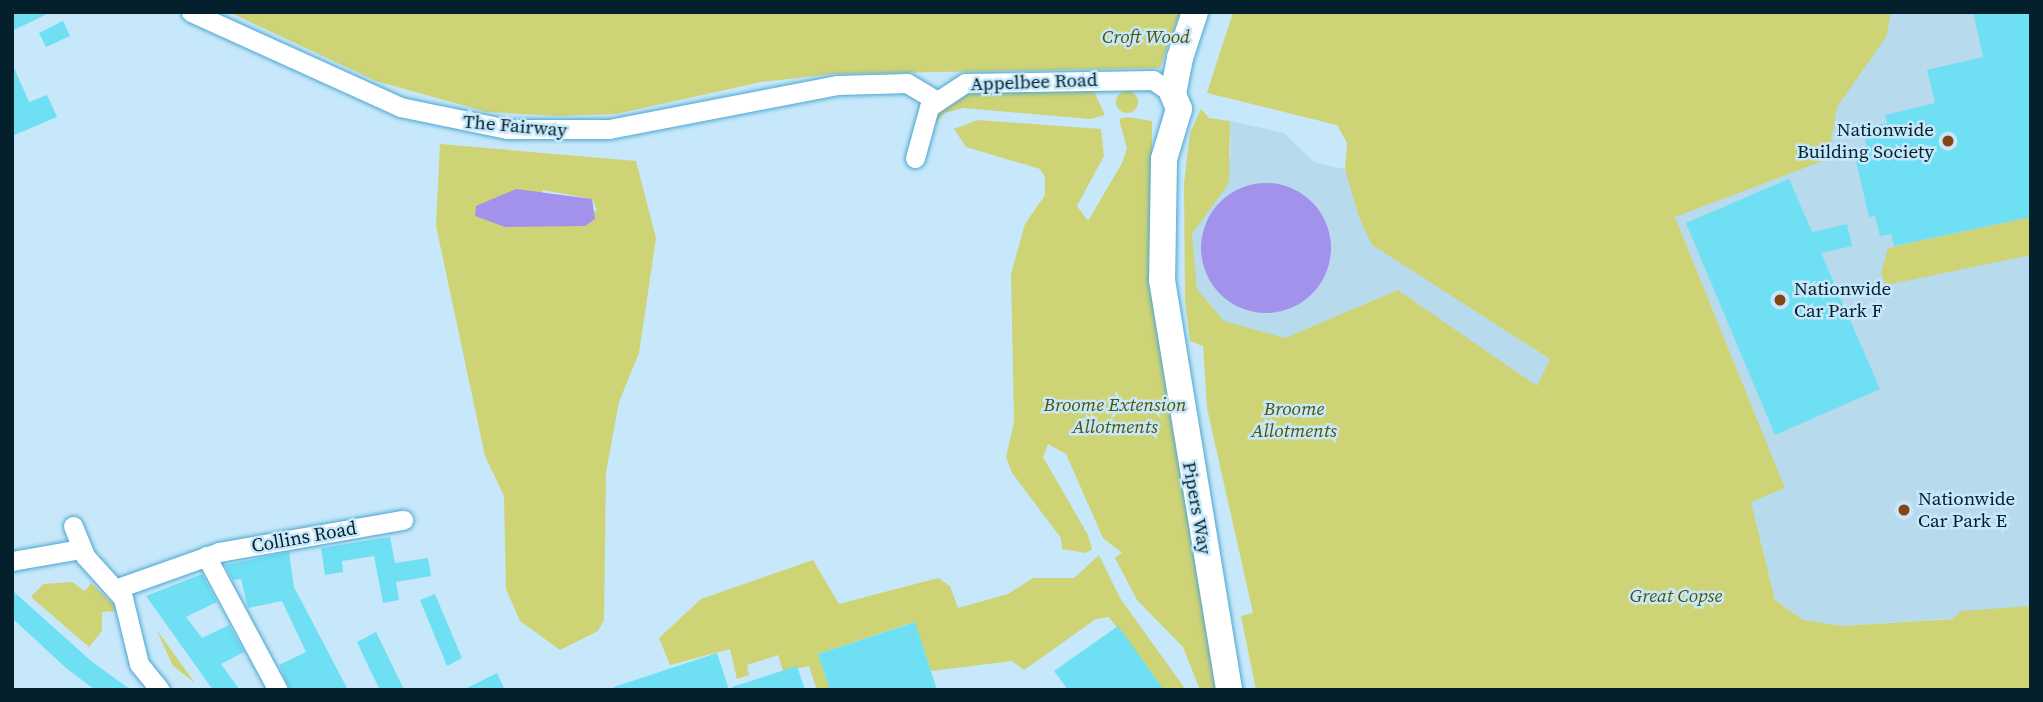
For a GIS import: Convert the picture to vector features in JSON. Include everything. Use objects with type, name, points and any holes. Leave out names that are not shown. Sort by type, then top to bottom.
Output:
[{"type":"main road","name":"Pipers Way","points":[[1195,12],[1174,94],[1163,107],[1166,315],[1229,690]]},
{"type":"street","name":"The Fairway","points":[[191,12],[400,107],[507,129],[609,129],[838,85],[907,83],[935,100]]},
{"type":"street","name":"Appelbee Road","points":[[935,100],[975,82],[1153,80],[1174,94]]},
{"type":"street","points":[[915,158],[922,121],[935,100]]},
{"type":"street","name":"Collins Road","points":[[118,588],[206,556],[403,520]]},
{"type":"street","points":[[73,526],[81,549],[118,588],[139,664],[160,690]]},
{"type":"street","points":[[12,561],[81,549]]},
{"type":"street","points":[[206,556],[278,690]]},
{"type":"shaded area","points":[[1810,12],[2031,12],[2031,613],[1842,626],[1803,620],[1775,600],[1751,502],[1785,488],[1675,217],[1686,211]]},
{"type":"shaded area","points":[[1230,121],[1284,133],[1315,163],[1345,169],[1372,245],[1550,359],[1537,387],[1398,290],[1285,339],[1224,321],[1197,290],[1192,234],[1231,156]]},
{"type":"shaded area","points":[[1266,183],[1291,188],[1312,202],[1326,223],[1331,248],[1326,273],[1312,294],[1291,308],[1266,313],[1241,308],[1220,294],[1206,273],[1201,248],[1206,223],[1220,202],[1241,188]]},
{"type":"shaded area","points":[[516,189],[592,199],[595,219],[585,226],[505,227],[475,216],[476,206]]},
{"type":"green space","name":"Croft Wood","points":[[229,12],[1180,12],[1160,68],[832,74],[761,82],[616,114],[559,116],[487,112],[376,81]]},
{"type":"green space","points":[[1233,12],[1891,12],[1886,37],[1837,107],[1828,159],[1675,217],[1785,488],[1751,502],[1775,600],[1803,620],[1842,626],[1953,619],[1961,611],[2031,606],[2031,690],[1256,690],[1241,616],[1253,613],[1207,408],[1203,346],[1190,341],[1185,301],[1184,184],[1190,133],[1201,109],[1209,118],[1230,121],[1229,183],[1192,234],[1197,289],[1224,321],[1285,338],[1398,290],[1537,386],[1550,359],[1372,245],[1359,217],[1345,169],[1347,143],[1337,125],[1207,93]]},
{"type":"green space","points":[[1093,89],[1105,115],[1090,119],[963,108],[945,113],[931,128],[938,108],[968,92]]},
{"type":"green space","points":[[1127,91],[1135,94],[1138,102],[1135,110],[1127,113],[1119,110],[1116,102],[1119,94]]},
{"type":"green space","name":"Broome Extension Allotments","points":[[1127,117],[1152,121],[1152,289],[1217,690],[1200,690],[1183,647],[1137,600],[1115,558],[1122,553],[1103,538],[1066,454],[1048,444],[1043,457],[1088,535],[1092,549],[1086,553],[1062,549],[1061,538],[1012,473],[1006,457],[1014,422],[1011,274],[1025,224],[1045,195],[1045,177],[1040,169],[966,147],[954,129],[978,120],[1101,129],[1104,156],[1077,206],[1088,221],[1122,163],[1127,149],[1119,119]]},
{"type":"green space","points":[[440,144],[636,161],[656,238],[639,353],[619,402],[606,472],[604,620],[598,631],[560,650],[520,621],[506,589],[504,496],[485,456],[436,226]],"holes":[[[543,190],[592,199],[597,210],[566,225],[528,224]]]},
{"type":"green space","points":[[2031,217],[2031,255],[1886,285],[1881,273],[1888,248]]},
{"type":"green space","points":[[1099,555],[1120,598],[1186,690],[1163,690],[1109,617],[1096,619],[1024,670],[1012,661],[931,671],[914,622],[818,654],[830,690],[817,690],[809,666],[783,671],[778,655],[747,665],[749,675],[737,679],[730,649],[670,665],[659,638],[701,599],[813,560],[839,604],[938,578],[950,586],[958,608],[1008,594],[1033,578],[1074,578]]},
{"type":"green space","points":[[72,582],[85,591],[91,583],[113,604],[115,611],[102,612],[102,631],[89,647],[31,597],[43,584]]},
{"type":"green space","points":[[156,629],[195,683],[173,666]]},
{"type":"building","points":[[12,12],[51,12],[12,31]]},
{"type":"building","name":"Nationwide Building Society","points":[[1973,12],[2031,12],[2031,217],[1894,246],[1891,234],[1880,236],[1875,216],[1869,217],[1855,156],[1868,153],[1863,128],[1887,123],[1885,115],[1935,103],[1927,70],[1983,57]]},
{"type":"building","points":[[63,21],[70,36],[46,47],[39,33]]},
{"type":"building","points":[[12,63],[29,102],[47,95],[57,117],[12,136]]},
{"type":"building","name":"Nationwide Car Park F","points":[[1789,179],[1812,232],[1847,224],[1852,246],[1821,253],[1880,389],[1775,435],[1686,223]]},
{"type":"building","points":[[390,537],[395,563],[428,558],[431,576],[396,582],[399,600],[383,603],[374,556],[342,561],[343,572],[325,575],[321,548]]},
{"type":"building","points":[[289,552],[294,587],[348,690],[290,690],[279,665],[306,652],[282,601],[248,608],[241,579],[233,580],[225,565]]},
{"type":"building","points":[[202,574],[217,602],[186,617],[202,638],[229,625],[244,652],[221,664],[240,690],[213,690],[146,596]]},
{"type":"building","points":[[12,590],[91,661],[131,690],[95,690],[66,668],[12,618]]},
{"type":"building","points":[[435,594],[462,658],[447,666],[420,600]]},
{"type":"building","points":[[915,622],[937,690],[830,690],[818,654]]},
{"type":"building","points":[[1118,626],[1164,690],[1068,690],[1054,671]]},
{"type":"building","points":[[376,632],[404,690],[380,690],[370,670],[357,642]]},
{"type":"building","points":[[717,653],[729,690],[615,690],[614,687]]},
{"type":"building","points":[[797,666],[805,690],[733,690],[732,687]]},
{"type":"building","points":[[497,673],[505,690],[463,690]]},
{"type":"place","name":"Nationwide Building Society","points":[[1948,141]]},
{"type":"place","name":"Nationwide Car Park F","points":[[1780,300]]},
{"type":"place","name":"Nationwide Car Park E","points":[[1904,510]]},
{"type":"park label","name":"Broome Allotments","points":[[1294,420]]},
{"type":"park label","name":"Great Copse","points":[[1676,596]]}]
